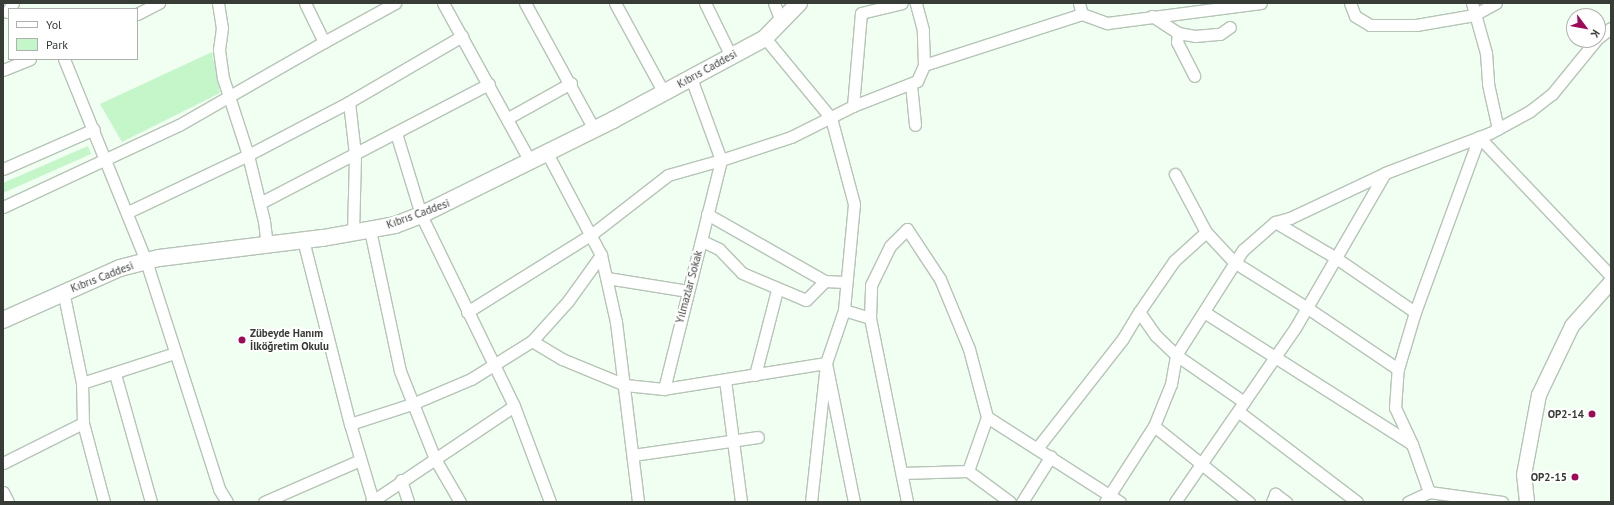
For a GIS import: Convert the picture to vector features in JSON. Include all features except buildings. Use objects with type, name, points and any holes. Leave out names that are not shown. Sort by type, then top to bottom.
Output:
[{"type":"main road","name":"Kıbrıs Caddesi","points":[[3,320],[63,291],[120,268],[146,261],[353,233],[370,230],[421,216],[664,93],[765,38],[796,4]]},
{"type":"street","points":[[138,14],[159,3]]},
{"type":"street","points":[[218,3],[222,28],[219,50],[228,96],[248,155],[260,203],[267,245]]},
{"type":"street","points":[[305,3],[324,42]]},
{"type":"street","points":[[3,207],[106,161],[179,125],[324,42],[379,7],[395,3]]},
{"type":"street","points":[[443,3],[508,118],[530,161]]},
{"type":"street","points":[[525,3],[594,129]]},
{"type":"street","points":[[616,3],[664,93]]},
{"type":"street","points":[[705,3],[732,56]]},
{"type":"street","points":[[774,3],[781,21]]},
{"type":"street","points":[[853,106],[861,13],[902,3]]},
{"type":"street","points":[[467,312],[592,234],[668,175],[721,160],[791,137],[853,106],[911,84],[917,80],[924,66],[923,30],[916,3]]},
{"type":"street","points":[[924,66],[1081,8],[1107,23],[1261,3]]},
{"type":"street","points":[[1350,3],[1355,16],[1370,24],[1416,25],[1474,15],[1496,3]]},
{"type":"street","points":[[1472,3],[1474,15],[1486,53],[1488,84],[1498,129]]},
{"type":"street","points":[[1152,16],[1178,33],[1195,36],[1220,34],[1230,27]]},
{"type":"street","points":[[1178,33],[1177,42],[1194,76]]},
{"type":"street","points":[[128,212],[248,155],[349,102],[462,36]]},
{"type":"street","points":[[765,38],[831,118],[854,204],[845,282],[844,310],[826,363],[811,502]]},
{"type":"street","points":[[1107,498],[1154,426],[1171,384],[1176,355],[1242,250],[1274,222],[1290,218],[1385,173],[1498,129],[1530,111],[1552,94],[1590,48]]},
{"type":"street","points":[[3,70],[28,60]]},
{"type":"street","points":[[64,60],[128,212],[146,261],[219,489],[226,502]]},
{"type":"street","points":[[691,78],[721,160]]},
{"type":"street","points":[[508,118],[570,83]]},
{"type":"street","points":[[260,203],[489,84]]},
{"type":"street","points":[[911,84],[915,125]]},
{"type":"street","points":[[349,102],[355,154],[353,233]]},
{"type":"street","points":[[3,169],[94,129]]},
{"type":"street","points":[[396,133],[421,216],[492,366],[514,406],[550,502]]},
{"type":"street","points":[[1479,137],[1611,276]]},
{"type":"street","points":[[1429,492],[1412,444],[1395,408],[1398,369],[1414,312],[1479,137]]},
{"type":"street","points":[[547,153],[592,234],[601,255],[616,322],[625,385],[638,502]]},
{"type":"street","name":"Yılmazlar Sokak","points":[[664,389],[721,160]]},
{"type":"street","points":[[1176,502],[1204,464],[1276,357],[1385,173]]},
{"type":"street","points":[[1175,174],[1206,232],[1234,262],[1306,307],[1398,369]]},
{"type":"street","points":[[707,214],[825,281],[845,282]]},
{"type":"street","points":[[1274,222],[1336,258],[1414,312]]},
{"type":"street","points":[[907,502],[870,318],[871,285],[890,246],[907,229],[940,279],[969,349],[987,417],[968,471]]},
{"type":"street","points":[[370,230],[400,371],[435,459],[460,502]]},
{"type":"street","points":[[1038,448],[1122,340],[1174,261],[1206,232]]},
{"type":"street","points":[[303,240],[350,424],[372,501],[401,480],[514,406]]},
{"type":"street","points":[[702,241],[719,249],[742,273],[777,290],[806,300],[825,281]]},
{"type":"street","points":[[350,424],[412,404],[470,379],[532,342],[568,301],[601,255]]},
{"type":"street","points":[[606,278],[688,291]]},
{"type":"street","points":[[1526,502],[1524,475],[1539,395],[1572,326],[1611,282]]},
{"type":"street","points":[[755,375],[777,290]]},
{"type":"street","points":[[63,291],[82,382],[83,423],[104,502]]},
{"type":"street","points":[[844,310],[870,318]]},
{"type":"street","points":[[1139,312],[1156,336],[1176,355],[1242,407],[1357,502]]},
{"type":"street","points":[[1204,312],[1412,444]]},
{"type":"street","points":[[532,342],[562,359],[625,385],[664,389],[826,363]]},
{"type":"street","points":[[82,382],[115,374],[175,353]]},
{"type":"street","points":[[826,363],[854,502]]},
{"type":"street","points":[[115,374],[151,502]]},
{"type":"street","points":[[725,380],[741,502]]},
{"type":"street","points":[[987,417],[1051,456],[1107,498],[1120,502]]},
{"type":"street","points":[[3,464],[83,423]]},
{"type":"street","points":[[1154,426],[1204,464],[1249,502]]},
{"type":"street","points":[[633,455],[758,437]]},
{"type":"street","points":[[1022,502],[1051,456]]},
{"type":"street","points":[[264,502],[360,460]]},
{"type":"street","points":[[902,473],[968,471],[1010,502]]},
{"type":"street","points":[[401,480],[408,502]]},
{"type":"street","points":[[3,492],[8,502]]},
{"type":"street","points":[[1408,502],[1429,492],[1502,502]]},
{"type":"street","points":[[1272,502],[1275,494],[1286,502]]},
{"type":"green space","points":[[212,52],[220,93],[122,142],[100,104]]},
{"type":"green space","points":[[88,146],[91,154],[3,193],[3,183]]},
{"type":"place","name":"Zübeyde Hanım İlköğretim Okulu","points":[[242,340]]},
{"type":"place","name":"OP2-14","points":[[1592,414]]},
{"type":"place","name":"OP2-15","points":[[1575,477]]}]
